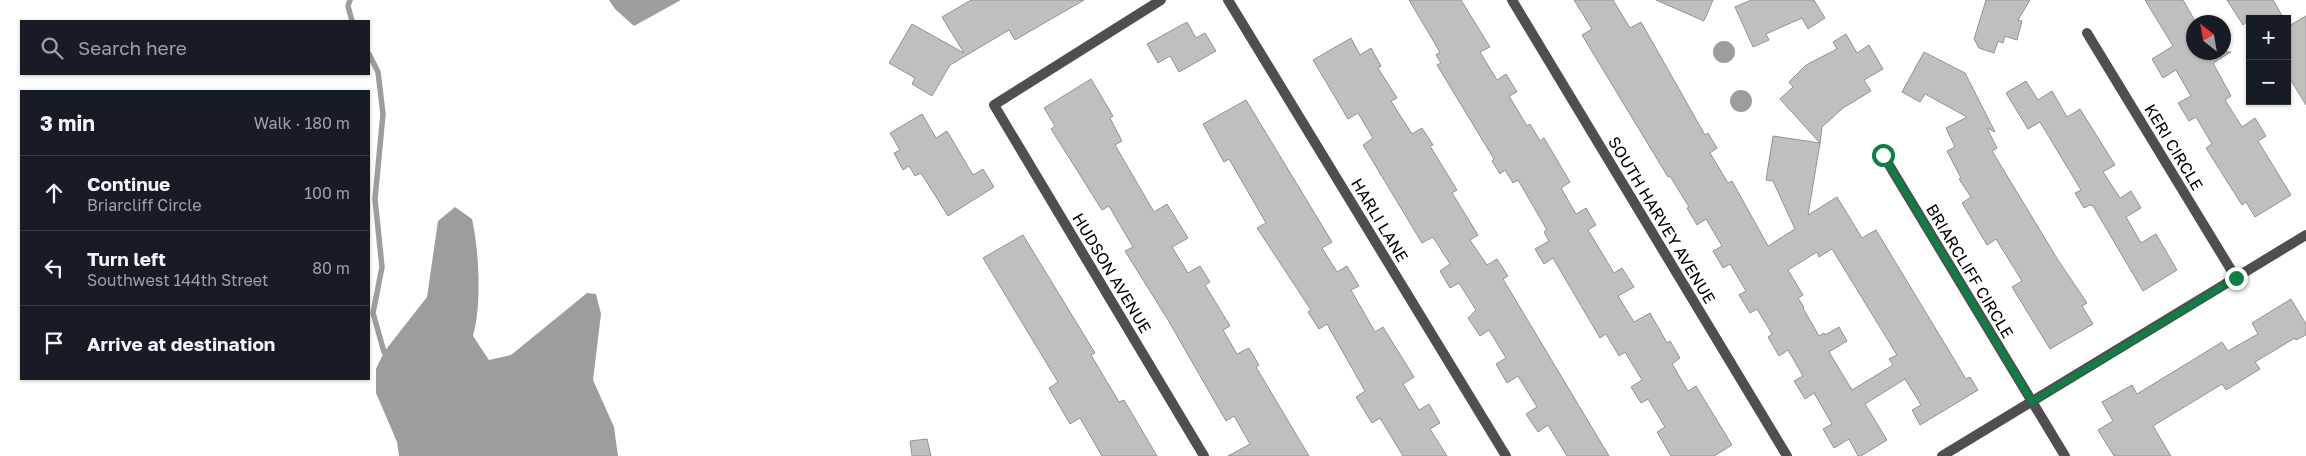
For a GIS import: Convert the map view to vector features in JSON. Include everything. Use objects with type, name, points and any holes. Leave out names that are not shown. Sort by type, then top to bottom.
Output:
[{"type":"street","name":"HUDSON AVENUE","points":[[1160,0],[994,104],[1204,456]]},
{"type":"street","name":"HARLI LANE","points":[[1228,0],[1506,456]]},
{"type":"street","name":"SOUTH HARVEY AVENUE","points":[[1512,0],[1787,456]]},
{"type":"street","name":"KERI CIRCLE","points":[[2086,33],[2236,278]]},
{"type":"street","name":"BRIARCLIFF CIRCLE","points":[[1883,155],[2065,456]]},
{"type":"street","points":[[1942,456],[2306,235]]},
{"type":"shaded area","points":[[609,0],[681,0],[634,26],[615,9]]},
{"type":"shaded area","points":[[1724,41],[1732,44],[1735,52],[1732,60],[1724,63],[1716,60],[1713,52],[1716,44]]},
{"type":"shaded area","points":[[1741,90],[1751,97],[1752,101],[1745,111],[1741,112],[1731,105],[1730,101],[1737,91]]},
{"type":"shaded area","points":[[455,207],[472,219],[478,278],[478,309],[473,336],[489,360],[511,355],[587,293],[596,294],[601,314],[593,380],[614,427],[618,456],[399,456],[397,442],[376,393],[376,369],[384,352],[427,297],[438,221]]},
{"type":"building","points":[[971,0],[1084,0],[1015,40],[1009,30],[950,65],[932,96],[912,84],[915,78],[889,63],[912,24],[964,53],[942,17]]},
{"type":"building","points":[[1409,0],[1461,0],[1490,47],[1480,52],[1497,80],[1506,74],[1517,92],[1509,96],[1527,126],[1530,124],[1540,141],[1544,138],[1570,182],[1561,188],[1576,214],[1586,208],[1596,225],[1588,230],[1614,273],[1622,268],[1634,287],[1618,296],[1634,322],[1650,313],[1667,343],[1670,341],[1680,358],[1672,364],[1688,391],[1696,386],[1732,445],[1714,456],[1671,456],[1657,432],[1665,427],[1648,399],[1641,403],[1631,387],[1642,380],[1625,352],[1619,356],[1606,334],[1600,338],[1553,258],[1544,264],[1535,249],[1549,241],[1544,232],[1547,230],[1518,180],[1513,183],[1505,170],[1500,174],[1492,161],[1494,159],[1437,65],[1441,63],[1436,55],[1440,52]]},
{"type":"building","points":[[1574,0],[1613,0],[1630,28],[1641,22],[1705,135],[1708,133],[1717,148],[1710,153],[1728,183],[1732,181],[1768,246],[1795,229],[1773,181],[1766,180],[1773,136],[1820,143],[1808,215],[1837,197],[1862,238],[1876,230],[1966,379],[1970,377],[1978,390],[1920,425],[1912,410],[1921,405],[1905,379],[1865,404],[1887,440],[1861,456],[1858,456],[1849,439],[1834,448],[1823,429],[1832,424],[1814,393],[1805,399],[1794,381],[1803,376],[1788,350],[1779,356],[1768,337],[1772,334],[1757,309],[1750,313],[1739,295],[1746,291],[1730,264],[1723,268],[1713,251],[1722,246],[1706,219],[1697,225],[1687,208],[1689,207],[1670,176],[1668,177],[1582,35],[1592,29]],"holes":[[[1832,249],[1897,355],[1889,359],[1893,365],[1852,390],[1829,352],[1847,341],[1839,327],[1825,335],[1824,333],[1819,336],[1798,298],[1803,295],[1788,270],[1817,252],[1819,257]]]},
{"type":"building","points":[[1656,0],[1713,0],[1704,21]]},
{"type":"building","points":[[1751,0],[1814,0],[1825,18],[1808,29],[1802,18],[1766,34],[1769,40],[1753,47],[1735,7]]},
{"type":"building","points":[[1986,0],[2030,0],[2018,20],[2022,21],[2017,40],[2005,36],[2003,43],[1998,41],[1994,53],[1979,48],[1974,39]]},
{"type":"building","points":[[2145,0],[2183,0],[2192,15],[2186,15],[2186,60],[2218,60],[2213,63],[2231,96],[2225,100],[2242,127],[2255,118],[2266,136],[2258,141],[2291,195],[2255,217],[2246,202],[2242,205],[2206,148],[2212,144],[2196,117],[2189,121],[2178,103],[2191,96],[2176,70],[2163,78],[2152,59],[2173,46]]},
{"type":"building","points":[[2227,0],[2273,0],[2282,15],[2246,15],[2246,22],[2243,25]]},
{"type":"building","points":[[2306,16],[2306,105],[2291,81],[2291,25]]},
{"type":"building","points":[[1187,22],[1196,38],[1205,33],[1216,51],[1179,72],[1170,56],[1158,63],[1147,44]]},
{"type":"building","points":[[1846,34],[1857,53],[1869,45],[1883,69],[1864,80],[1871,91],[1843,108],[1822,127],[1820,143],[1780,99],[1793,87],[1789,82],[1806,65],[1837,49],[1833,42]]},
{"type":"building","points":[[1351,38],[1360,55],[1371,48],[1381,66],[1378,68],[1397,98],[1391,101],[1412,134],[1422,128],[1433,145],[1430,146],[1457,190],[1452,193],[1478,235],[1470,240],[1487,265],[1497,259],[1508,276],[1503,279],[1609,456],[1567,456],[1548,425],[1538,432],[1526,414],[1537,407],[1518,376],[1507,383],[1496,364],[1506,358],[1489,330],[1480,336],[1468,318],[1476,310],[1459,283],[1450,288],[1440,271],[1450,264],[1433,237],[1422,243],[1363,145],[1373,138],[1358,113],[1348,119],[1313,60]]},
{"type":"building","points":[[1924,52],[1965,73],[1995,132],[1987,128],[1997,148],[1992,151],[2058,260],[2087,303],[2082,306],[2093,324],[2050,349],[2012,287],[2022,281],[1996,239],[1987,245],[1962,203],[1971,197],[1959,179],[1961,178],[1947,151],[1955,147],[1946,128],[1967,117],[1925,94],[1920,102],[1902,92]]},
{"type":"building","points":[[1091,79],[1113,116],[1110,118],[1122,141],[1115,145],[1154,212],[1167,204],[1188,238],[1172,247],[1188,273],[1200,266],[1210,282],[1205,285],[1230,326],[1223,330],[1237,354],[1249,348],[1259,365],[1256,367],[1309,456],[1228,456],[1250,444],[1234,416],[1226,421],[1168,320],[1125,251],[1133,247],[1109,206],[1102,210],[1051,129],[1055,126],[1044,108]]},
{"type":"building","points":[[2026,81],[2038,100],[2052,91],[2067,117],[2080,109],[2115,165],[2103,172],[2120,198],[2131,191],[2141,208],[2126,217],[2141,243],[2156,234],[2177,270],[2143,291],[2093,206],[2090,205],[2084,208],[2075,193],[2081,190],[2040,122],[2028,129],[2006,93]]},
{"type":"building","points":[[1246,100],[1332,242],[1322,248],[1337,272],[1347,266],[1359,286],[1351,290],[1375,332],[1383,327],[1414,377],[1403,384],[1419,410],[1429,404],[1440,423],[1430,429],[1447,456],[1403,456],[1380,418],[1372,423],[1356,397],[1365,391],[1327,324],[1319,329],[1308,312],[1311,310],[1257,228],[1266,223],[1229,159],[1224,162],[1203,124]]},
{"type":"building","points":[[922,114],[936,138],[947,131],[973,175],[983,169],[994,187],[948,216],[921,173],[915,176],[909,166],[903,170],[894,153],[900,150],[890,133]]},
{"type":"building","points":[[1023,235],[1095,353],[1091,355],[1119,402],[1124,400],[1157,456],[1102,456],[1080,418],[1070,424],[1049,388],[1058,382],[983,258]]},
{"type":"building","points":[[2291,299],[2306,324],[2306,335],[2296,340],[2295,338],[2255,362],[2260,369],[2226,390],[2222,384],[2153,426],[2171,456],[2114,456],[2098,430],[2113,421],[2102,402],[2132,385],[2137,394],[2222,342],[2228,351],[2258,334],[2252,323]]},
{"type":"building","points":[[927,439],[931,456],[912,456],[910,441]]},
{"type":"waterway","points":[[350,0],[348,6],[352,20]]},
{"type":"waterway","points":[[370,56],[378,72],[383,114],[375,199],[382,267],[373,313],[384,352],[389,356]]},
{"type":"route","points":[[1883,155],[2032,402],[2236,278]]}]
